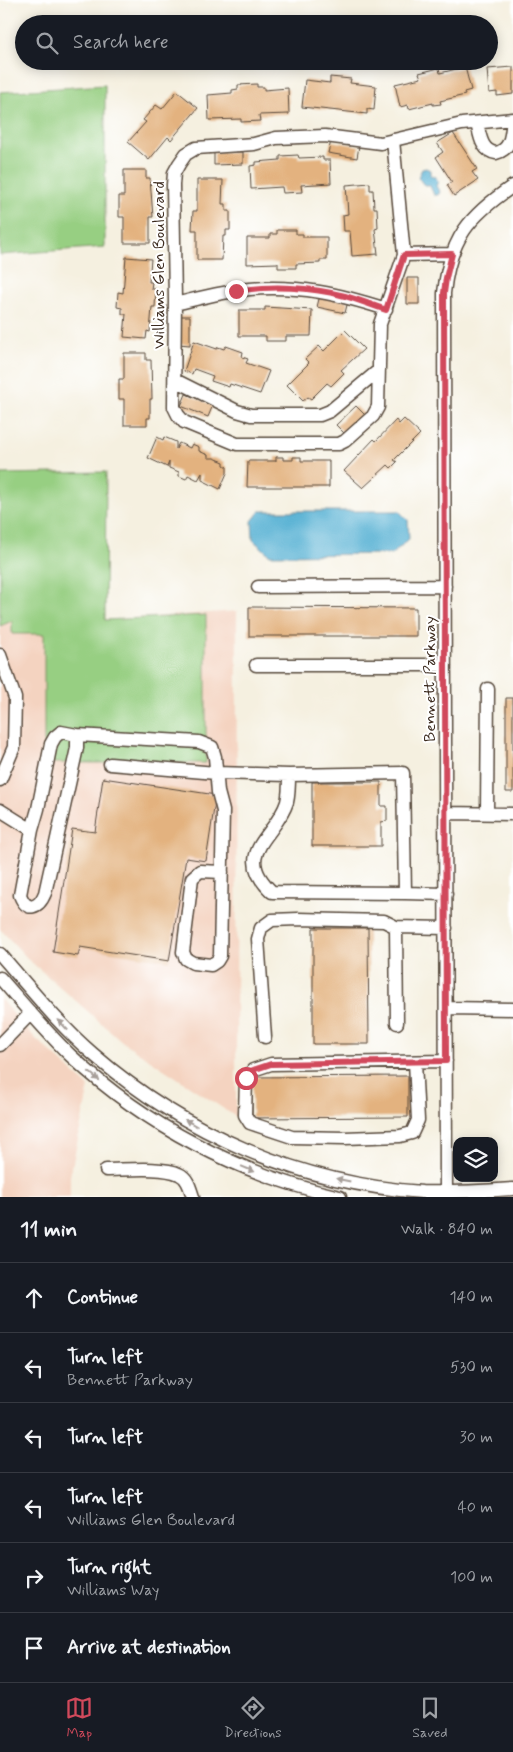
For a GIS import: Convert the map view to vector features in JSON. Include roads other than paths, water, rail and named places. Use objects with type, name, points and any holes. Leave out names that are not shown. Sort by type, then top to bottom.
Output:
[{"type":"street","name":"Williams Glen Boulevard","points":[[393,140],[404,255],[380,324],[378,407],[373,416],[339,444],[236,444],[184,422],[174,407],[173,185],[174,173],[186,154],[196,148],[254,144],[276,138],[325,136],[381,143],[393,140],[462,124],[513,120]]},
{"type":"street","points":[[477,123],[481,139],[487,150],[496,153],[507,148],[513,120]]},
{"type":"street","name":"Bennett Parkway","points":[[446,1195],[444,293],[447,270],[461,234],[478,212],[513,186]]},
{"type":"street","points":[[404,255],[452,254]]},
{"type":"street","points":[[175,304],[251,289],[305,289],[345,296],[386,310]]},
{"type":"street","points":[[174,380],[237,411],[251,415],[320,415],[330,411],[379,370]]},
{"type":"street","points":[[258,587],[445,586]]},
{"type":"street","points":[[0,656],[15,698],[15,708],[14,747],[0,780]]},
{"type":"street","points":[[256,665],[445,665]]},
{"type":"street","points":[[487,813],[488,689]]},
{"type":"street","points":[[76,735],[77,748],[45,893],[41,902],[36,906],[28,906],[23,902],[20,895],[51,744],[55,736],[61,732],[76,735],[199,742],[212,747],[215,757],[218,792],[223,811],[222,872],[220,956],[217,961],[211,964],[193,963],[186,960],[183,952],[192,878],[200,871],[222,872]]},
{"type":"street","points":[[110,764],[216,773],[404,773],[405,893]]},
{"type":"street","points":[[289,774],[287,801],[257,850],[255,862],[258,875],[264,885],[272,892],[446,894]]},
{"type":"street","points":[[0,810],[32,830]]},
{"type":"street","points":[[446,813],[513,814]]},
{"type":"street","points":[[265,1037],[258,939],[261,928],[272,920],[384,921],[396,927],[446,928]]},
{"type":"street","points":[[396,927],[397,1023]]},
{"type":"street","points":[[0,954],[65,1027],[92,1053],[149,1097],[194,1125],[238,1147],[319,1175],[374,1186],[446,1195],[513,1189]]},
{"type":"street","points":[[0,978],[72,1057],[132,1106],[203,1149],[248,1169],[291,1184],[340,1197]]},
{"type":"street","points":[[446,1008],[513,1009]]},
{"type":"street","points":[[0,1044],[31,1013]]},
{"type":"street","points":[[415,1062],[418,1120],[412,1132],[400,1136],[292,1137],[250,1123],[245,1115],[246,1078],[253,1070],[271,1064],[446,1061]]},
{"type":"street","points":[[106,1170],[165,1170],[179,1174],[189,1183],[193,1197]]},
{"type":"water","points":[[422,169],[430,170],[432,177],[434,176],[438,181],[436,186],[440,192],[438,195],[434,195],[430,186],[423,184],[418,177]]},
{"type":"water","points":[[260,511],[399,511],[408,520],[409,539],[392,554],[270,555],[253,540],[252,521]]}]
